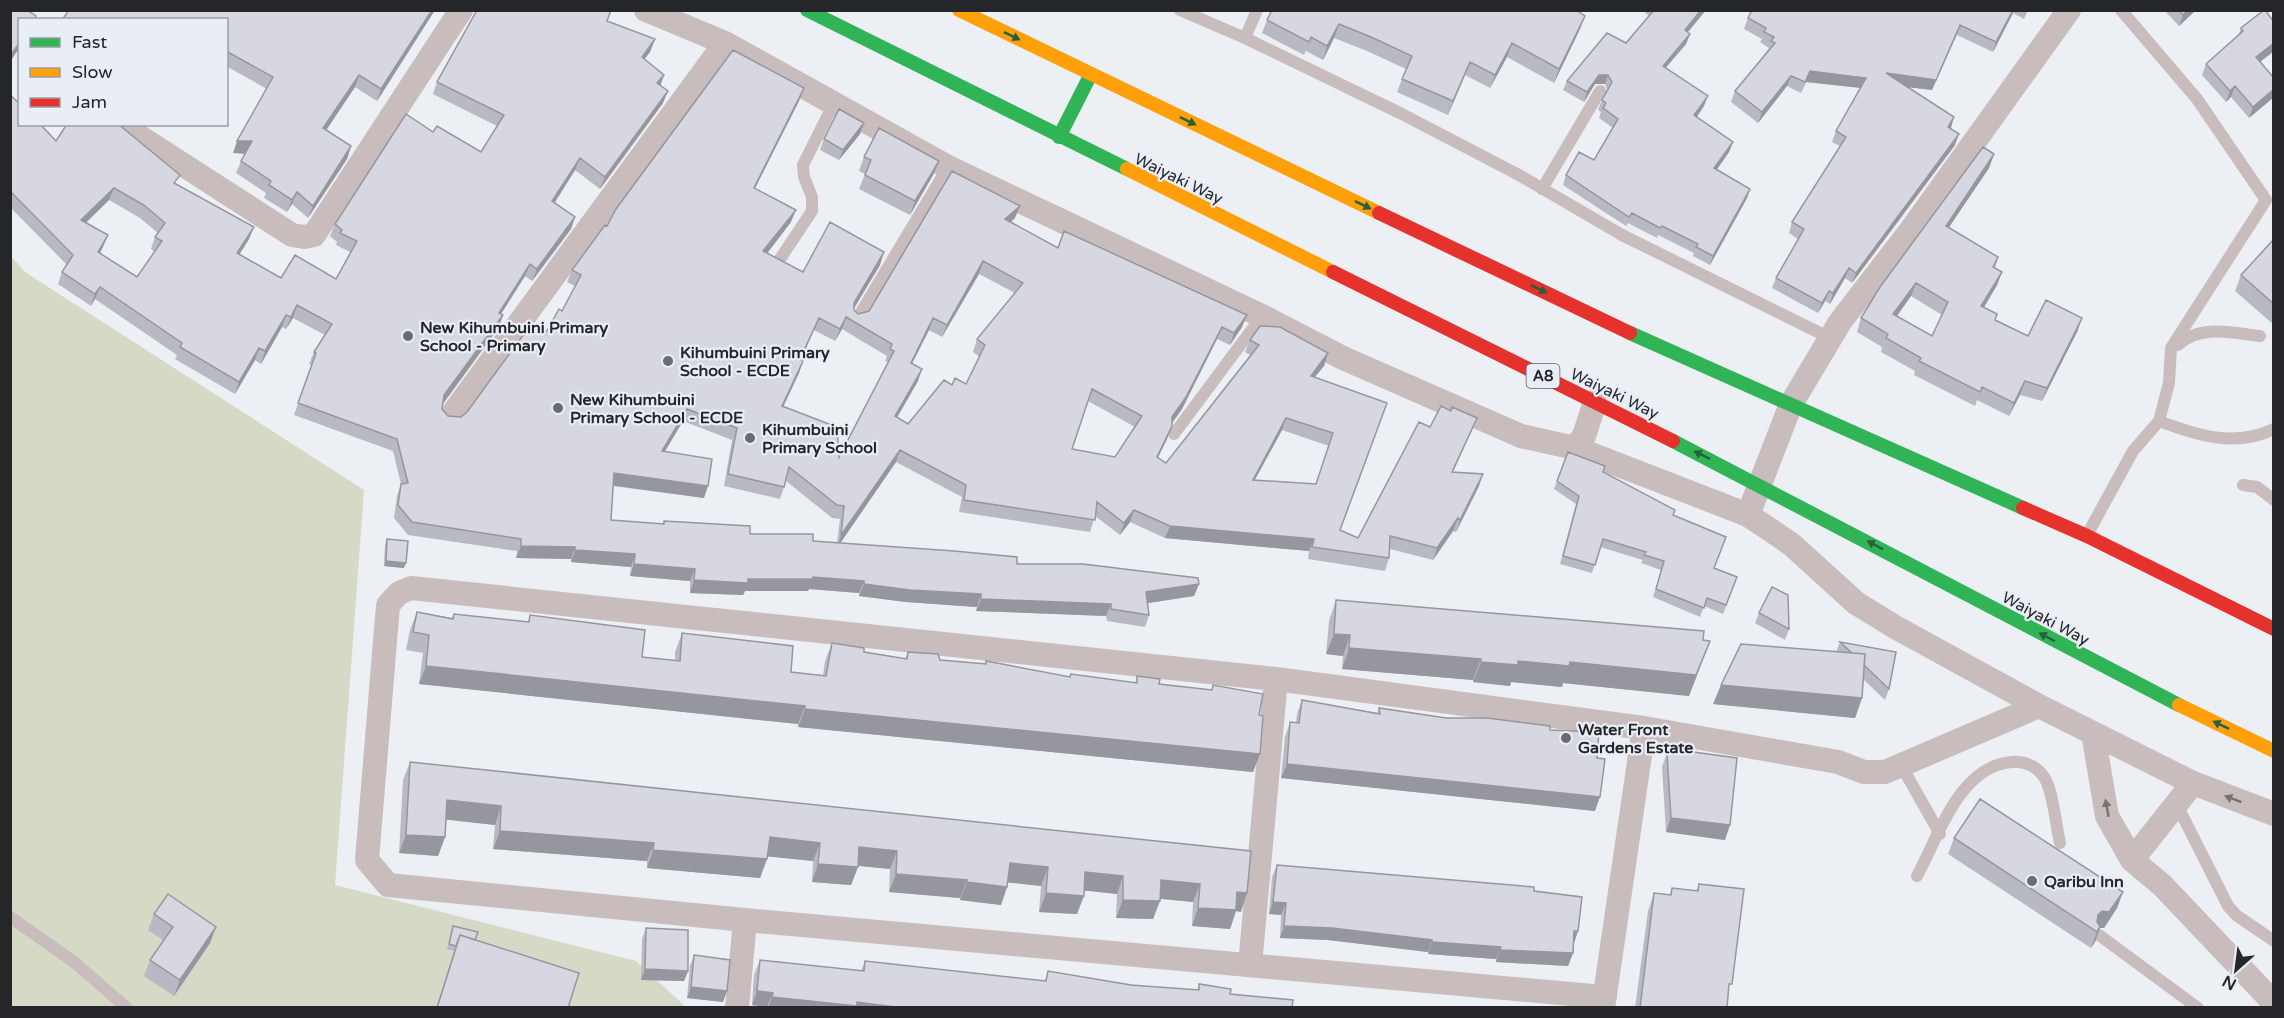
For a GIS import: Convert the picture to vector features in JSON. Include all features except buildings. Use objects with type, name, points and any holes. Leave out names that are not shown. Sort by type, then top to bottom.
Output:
[{"type":"highway","name":"Waiyaki Way","points":[[807,10],[1758,483],[2101,666],[2274,751]]},
{"type":"highway","points":[[959,10],[1623,330],[2087,536],[2274,629]]},
{"type":"highway","points":[[1059,137],[1091,74]]},
{"type":"street","points":[[123,126],[292,235],[304,237],[314,235],[461,10]]},
{"type":"street","points":[[646,10],[725,43],[948,167],[1262,316],[1343,358],[1521,436],[1575,448],[1748,515],[1791,544],[1856,603],[2039,706],[2193,783],[2274,814]]},
{"type":"street","points":[[1748,515],[1758,483],[1791,404],[1830,338],[2069,10]]},
{"type":"street","points":[[451,416],[725,43]]},
{"type":"street","points":[[1575,448],[1584,436],[1595,402]]},
{"type":"street","points":[[1644,728],[1604,1002],[1250,966],[745,921],[388,885],[367,860],[388,605],[399,593],[411,588],[1276,679],[1644,728],[1838,762],[1864,772],[1885,772],[2039,706]]},
{"type":"street","points":[[1250,966],[1276,679]]},
{"type":"street","points":[[2093,733],[2107,816],[2132,860],[2162,885],[2274,1003]]},
{"type":"street","points":[[2132,860],[2193,783]]},
{"type":"street","points":[[737,1008],[745,921]]},
{"type":"lane","points":[[1180,10],[1245,38],[1402,114],[1622,235],[1830,338]]},
{"type":"lane","points":[[1245,38],[1257,10]]},
{"type":"lane","points":[[2087,536],[2133,451],[2159,421],[2169,382],[2170,352],[2266,200],[2197,99],[2121,10]]},
{"type":"lane","points":[[1542,189],[1600,91]]},
{"type":"lane","points":[[776,265],[812,211],[812,197],[802,165],[833,105]]},
{"type":"lane","points":[[856,319],[948,167]]},
{"type":"lane","points":[[1174,434],[1262,316]]},
{"type":"lane","points":[[2170,352],[2186,337],[2210,331],[2260,336]]},
{"type":"lane","points":[[2159,421],[2211,438],[2242,439],[2274,429]]},
{"type":"lane","points":[[2243,485],[2257,487],[2274,500]]},
{"type":"lane","points":[[1917,876],[1958,797],[1972,778],[2002,763],[2016,762],[2038,770],[2045,778],[2060,843]]},
{"type":"lane","points":[[1901,765],[1940,834]]},
{"type":"lane","points":[[2176,803],[2228,906],[2274,941]]},
{"type":"lane","points":[[10,917],[74,962],[127,1008]]},
{"type":"lane","points":[[2099,935],[2198,1008]]},
{"type":"green space","points":[[11,256],[25,272],[364,490],[335,885],[636,961],[686,1007],[11,1007]]},
{"type":"traffic: fast","points":[[807,10],[1127,169]]},
{"type":"traffic: fast","points":[[1059,137],[1091,74]]},
{"type":"traffic: fast","points":[[1630,333],[2023,508]]},
{"type":"traffic: fast","points":[[1673,441],[2179,705]]},
{"type":"traffic: slow","points":[[959,10],[1379,213]]},
{"type":"traffic: slow","points":[[1127,169],[1333,272]]},
{"type":"traffic: slow","points":[[2179,705],[2274,751]]},
{"type":"traffic: jam","points":[[1379,213],[1630,333]]},
{"type":"traffic: jam","points":[[1333,272],[1673,441]]},
{"type":"traffic: jam","points":[[2023,508],[2087,536],[2274,629]]},
{"type":"place","name":"New Kihumbuini Primary School - Primary","points":[[408,336]]},
{"type":"place","name":"Kihumbuini Primary School - ECDE","points":[[668,361]]},
{"type":"place","name":"New Kihumbuini Primary School - ECDE","points":[[558,408]]},
{"type":"place","name":"Kihumbuini Primary School","points":[[750,438]]},
{"type":"place","name":"Water Front Gardens Estate","points":[[1566,738]]},
{"type":"place","name":"Qaribu Inn","points":[[2032,881]]}]
